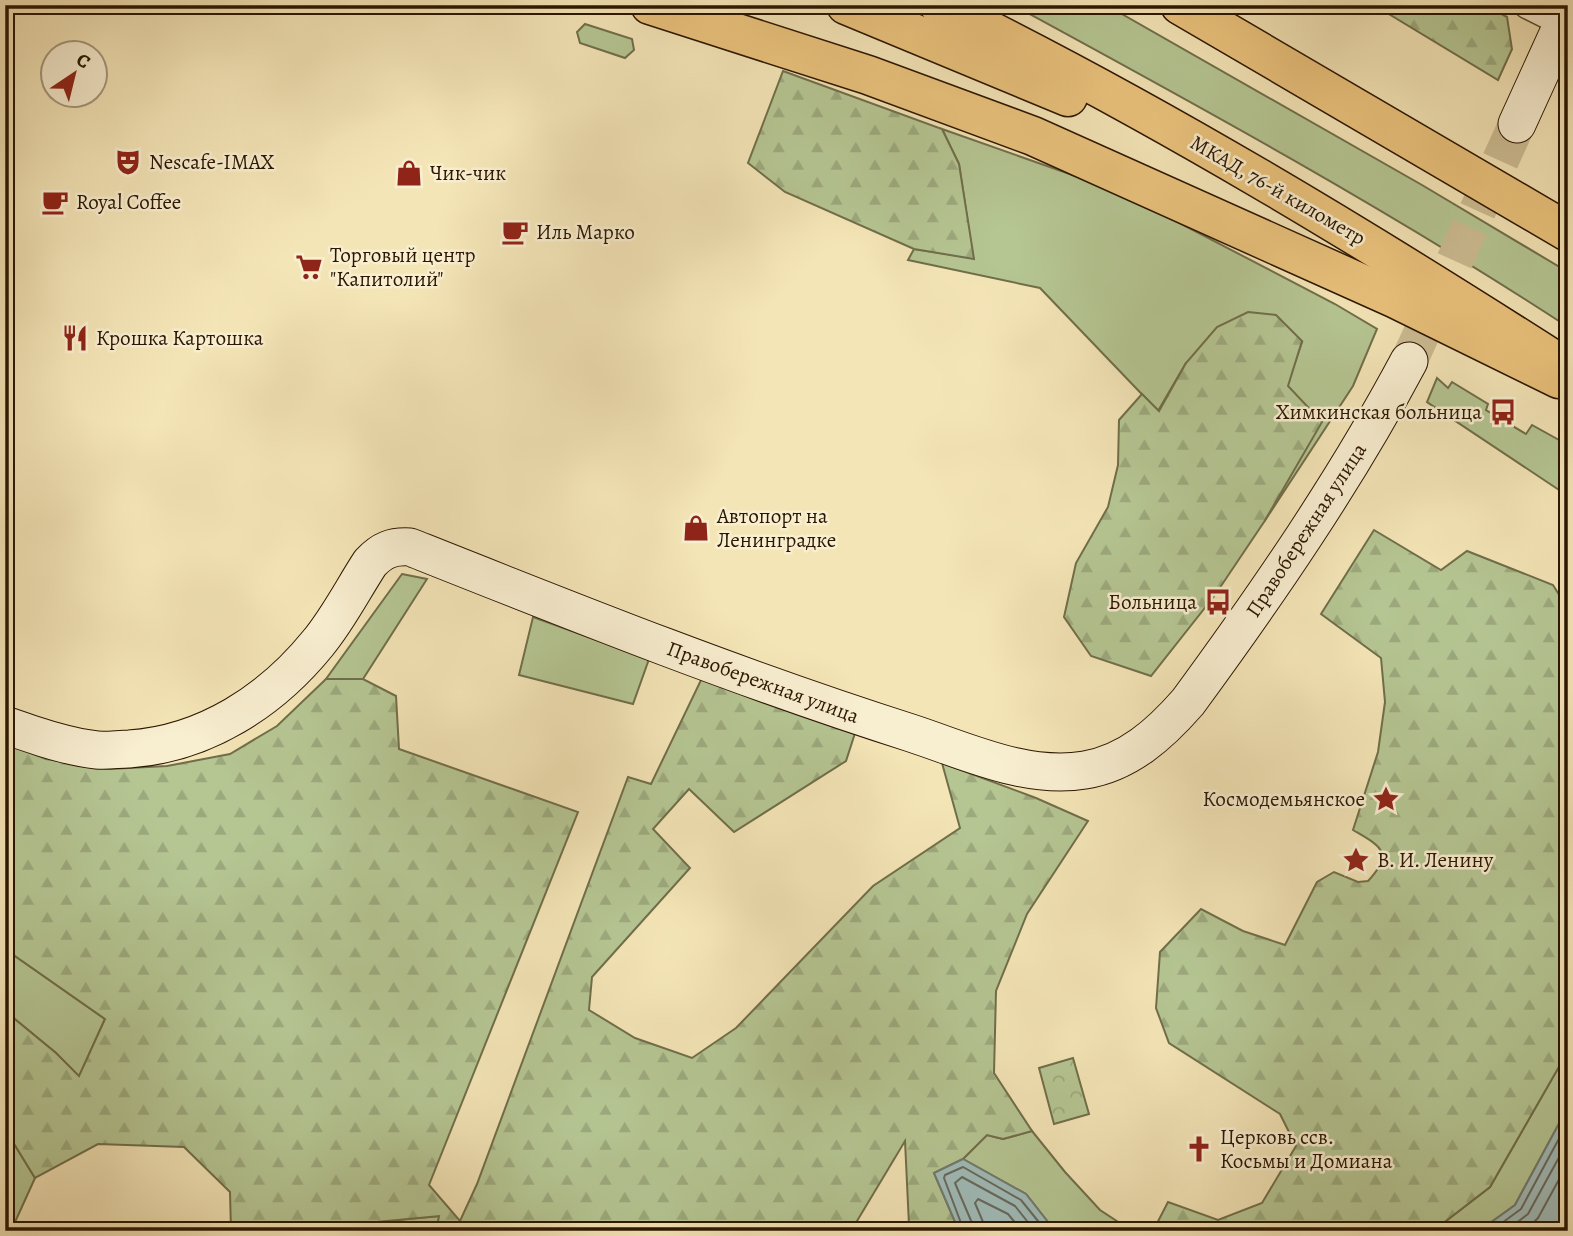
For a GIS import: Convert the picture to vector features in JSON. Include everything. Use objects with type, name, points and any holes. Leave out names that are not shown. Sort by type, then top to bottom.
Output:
[{"type":"main road","points":[[650,5],[868,75],[1033,136],[1396,299],[1568,384]]},
{"type":"main road","points":[[846,5],[1257,176]]},
{"type":"main road","name":"МКАД, 76-й километр","points":[[939,5],[1257,176],[1443,288],[1568,369]]},
{"type":"main road","points":[[1180,5],[1568,232]]},
{"type":"street","points":[[1517,124],[1565,18],[1527,5]]},
{"type":"street","name":"Правобережная улица","points":[[5,724],[55,741],[98,750],[144,748],[185,740],[216,727],[249,707],[290,676],[321,641],[370,563],[380,553],[398,546],[410,547],[679,653],[867,719],[1018,768],[1058,772],[1084,770],[1112,763],[1132,753],[1168,726],[1188,702],[1301,544],[1382,412],[1409,361]]},
{"type":"green space","points":[[1013,5],[1106,5],[1422,185],[1568,272],[1568,327],[1363,201]]},
{"type":"green space","points":[[1374,5],[1485,5],[1507,17],[1512,49],[1498,80]]},
{"type":"green space","points":[[585,24],[632,39],[634,50],[625,58],[580,43],[577,32]]},
{"type":"green space","points":[[783,71],[942,129],[959,164],[974,259],[914,249],[785,192],[748,163]]},
{"type":"green space","points":[[942,129],[1118,191],[1335,304],[1377,329],[1353,386],[1264,522],[1321,422],[1287,386],[1302,342],[1186,363],[1158,411],[1040,288],[908,260],[914,249],[973,258],[959,164]]},
{"type":"green space","points":[[1248,312],[1276,315],[1302,341],[1288,386],[1322,422],[1264,522],[1215,595],[1151,676],[1091,656],[1064,617],[1076,563],[1108,507],[1118,465],[1119,420],[1142,394],[1159,411],[1186,363],[1217,327]]},
{"type":"green space","points":[[1437,378],[1448,388],[1452,382],[1488,404],[1486,410],[1526,434],[1532,425],[1568,445],[1568,496],[1427,402]]},
{"type":"green space","points":[[1374,530],[1441,570],[1467,551],[1553,585],[1568,609],[1568,1051],[1490,1187],[1433,1231],[1153,1231],[1168,1202],[1218,1220],[1262,1203],[1296,1146],[1280,1114],[1169,1043],[1156,1008],[1160,952],[1201,909],[1243,931],[1285,945],[1317,882],[1334,872],[1358,882],[1368,881],[1381,863],[1381,851],[1377,846],[1353,830],[1378,752],[1385,702],[1381,658],[1321,614]]},
{"type":"green space","points":[[402,574],[427,579],[363,679],[326,679]]},
{"type":"green space","points":[[533,617],[649,659],[633,704],[519,675]]},
{"type":"green space","points":[[702,678],[855,733],[846,761],[734,832],[689,789],[653,829],[690,868],[592,977],[589,1010],[635,1038],[692,1058],[736,1028],[873,886],[960,828],[942,763],[1036,798],[1088,821],[1027,914],[996,991],[994,1073],[1032,1131],[1003,1139],[987,1135],[963,1159],[934,1173],[959,1231],[913,1231],[909,1225],[905,1141],[851,1231],[436,1231],[439,1216],[280,1231],[231,1231],[230,1192],[184,1147],[98,1144],[35,1178],[5,1129],[5,1011],[56,1053],[79,1076],[105,1019],[15,956],[5,945],[5,743],[46,759],[109,769],[167,766],[230,754],[277,726],[326,679],[363,679],[396,696],[399,749],[578,812],[429,1185],[460,1221],[477,1184],[628,777],[651,784]]},
{"type":"green space","points":[[5,945],[15,956],[105,1019],[79,1077],[56,1053],[5,1011]]},
{"type":"green space","points":[[1568,1051],[1568,1107],[1515,1205],[1479,1231],[1433,1231],[1490,1187]]},
{"type":"green space","points":[[1073,1058],[1089,1114],[1054,1124],[1039,1068]]},
{"type":"green space","points":[[5,1129],[35,1178],[11,1231],[5,1231]]},
{"type":"green space","points":[[1032,1131],[1100,1210],[1132,1231],[1055,1231],[1026,1194],[963,1159],[987,1135],[1003,1139]]},
{"type":"green space","points":[[440,1216],[436,1231],[280,1231]]},
{"type":"water","points":[[1568,1107],[1568,1231],[1479,1231],[1515,1205]]},
{"type":"water","points":[[963,1159],[1026,1194],[1055,1231],[959,1231],[934,1173]]},
{"type":"tunnel","points":[[1409,361],[1517,124]]},
{"type":"place","name":"Nescafe-IMAX","points":[[128,162]]},
{"type":"place","name":"Чик-чик","points":[[409,173]]},
{"type":"place","name":"Royal Coffee","points":[[55,202]]},
{"type":"place","name":"Иль Марко","points":[[515,232]]},
{"type":"place","name":"Торговый центр \"Капитолий\"","points":[[309,267]]},
{"type":"place","name":"Крошка Картошка","points":[[75,338]]},
{"type":"place","name":"Химкинская больница","points":[[1503,412]]},
{"type":"place","name":"Автопорт на Ленинградке","points":[[696,528]]},
{"type":"place","name":"Больница","points":[[1218,602]]},
{"type":"place","name":"Космодемьянское","points":[[1386,799]]},
{"type":"place","name":"В. И. Ленину","points":[[1356,860]]},
{"type":"place","name":"Церковь ссв. Косьмы и Домиана","points":[[1199,1149]]}]
